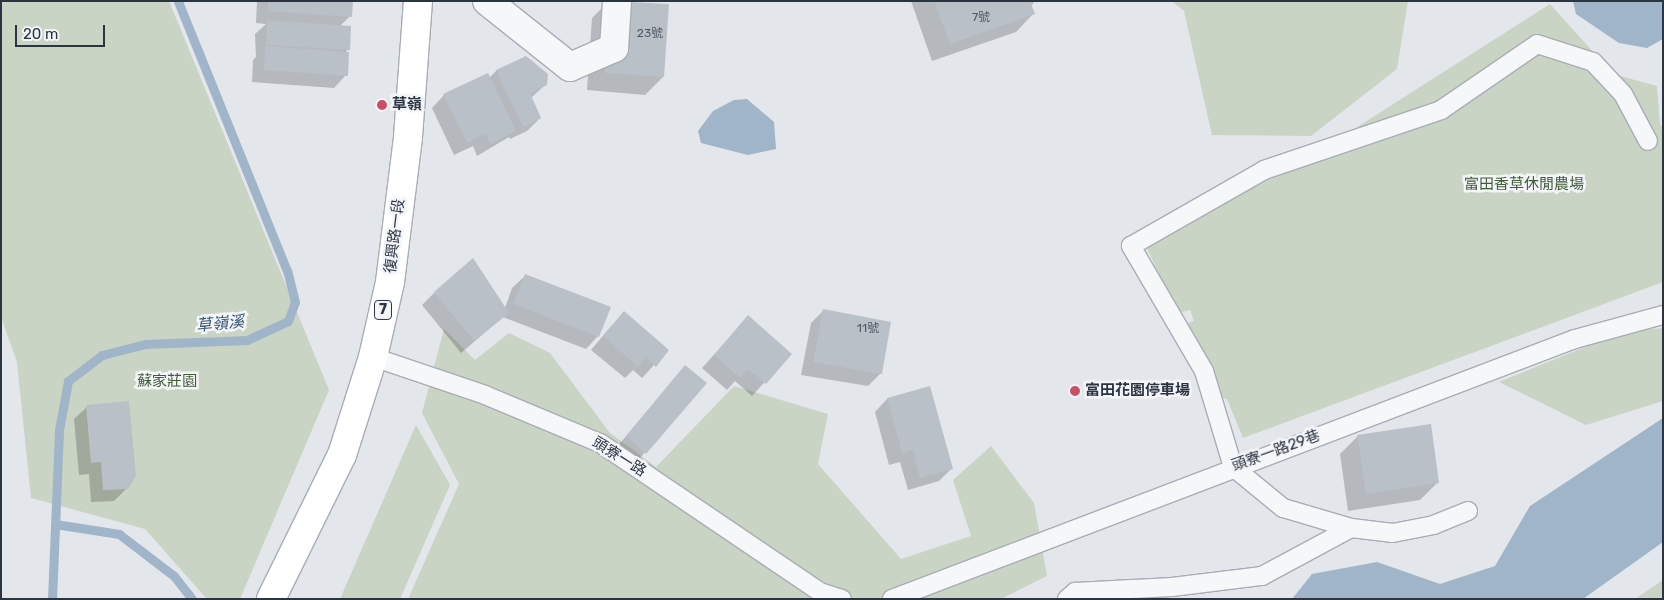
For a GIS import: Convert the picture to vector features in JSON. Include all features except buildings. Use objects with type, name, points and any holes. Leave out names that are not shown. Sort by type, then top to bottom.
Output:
[{"type":"main road","name":"復興路一段","points":[[271,599],[342,455],[373,357],[390,282],[408,137],[418,1]]},
{"type":"street","points":[[487,1],[570,67],[614,48],[616,1]]},
{"type":"lane","points":[[1468,511],[1434,525],[1393,533],[1351,528],[1283,508],[1234,467],[1204,371],[1131,246],[1264,170],[1441,110],[1537,44],[1594,62],[1623,94],[1648,141]]},
{"type":"lane","name":"頭寮一路29巷","points":[[892,599],[1234,467],[1575,339],[1663,315]]},
{"type":"lane","name":"頭寮一路","points":[[373,357],[485,395],[600,443],[820,592],[842,599]]},
{"type":"lane","points":[[1067,599],[1075,592],[1172,587],[1262,576],[1351,528]]},
{"type":"green space","name":"蘇家莊園","points":[[1,1],[169,1],[329,390],[240,599],[207,599],[145,529],[31,498],[17,362],[1,317]]},
{"type":"green space","points":[[1172,1],[1408,1],[1397,69],[1311,136],[1212,135],[1184,11]]},
{"type":"green space","name":"富田香草休閒農場","points":[[1550,4],[1613,74],[1657,86],[1660,124],[1663,128],[1663,282],[1243,438],[1227,399],[1218,397],[1182,325],[1194,321],[1190,310],[1178,313],[1140,234],[1287,172]]},
{"type":"green space","points":[[1663,328],[1663,401],[1586,425],[1499,382],[1622,332]]},
{"type":"green space","points":[[444,329],[475,360],[509,333],[550,353],[610,433],[656,467],[734,386],[828,414],[818,464],[901,559],[971,536],[953,480],[991,446],[1034,503],[1047,576],[1001,599],[408,599],[459,484],[422,413]]},
{"type":"green space","points":[[416,425],[450,485],[400,599],[340,599]]},
{"type":"green space","points":[[1663,580],[1663,599],[1635,599]]},
{"type":"water","points":[[1573,1],[1663,1],[1663,39],[1647,48],[1619,43],[1576,14]]},
{"type":"water","points":[[747,99],[774,122],[776,149],[748,155],[701,143],[698,131],[713,111],[734,100]]},
{"type":"water","points":[[1663,418],[1663,542],[1583,599],[1292,599],[1312,574],[1377,562],[1440,584],[1495,566],[1530,506]]},
{"type":"waterway","name":"草嶺溪","points":[[52,599],[59,430],[68,381],[102,355],[145,344],[247,340],[288,321],[295,302],[287,271],[178,1]]},
{"type":"waterway","points":[[55,524],[119,534],[174,576],[192,599]]},
{"type":"place","name":"草嶺","points":[[382,105]]},
{"type":"place","name":"富田花園停車場","points":[[1075,391]]}]
